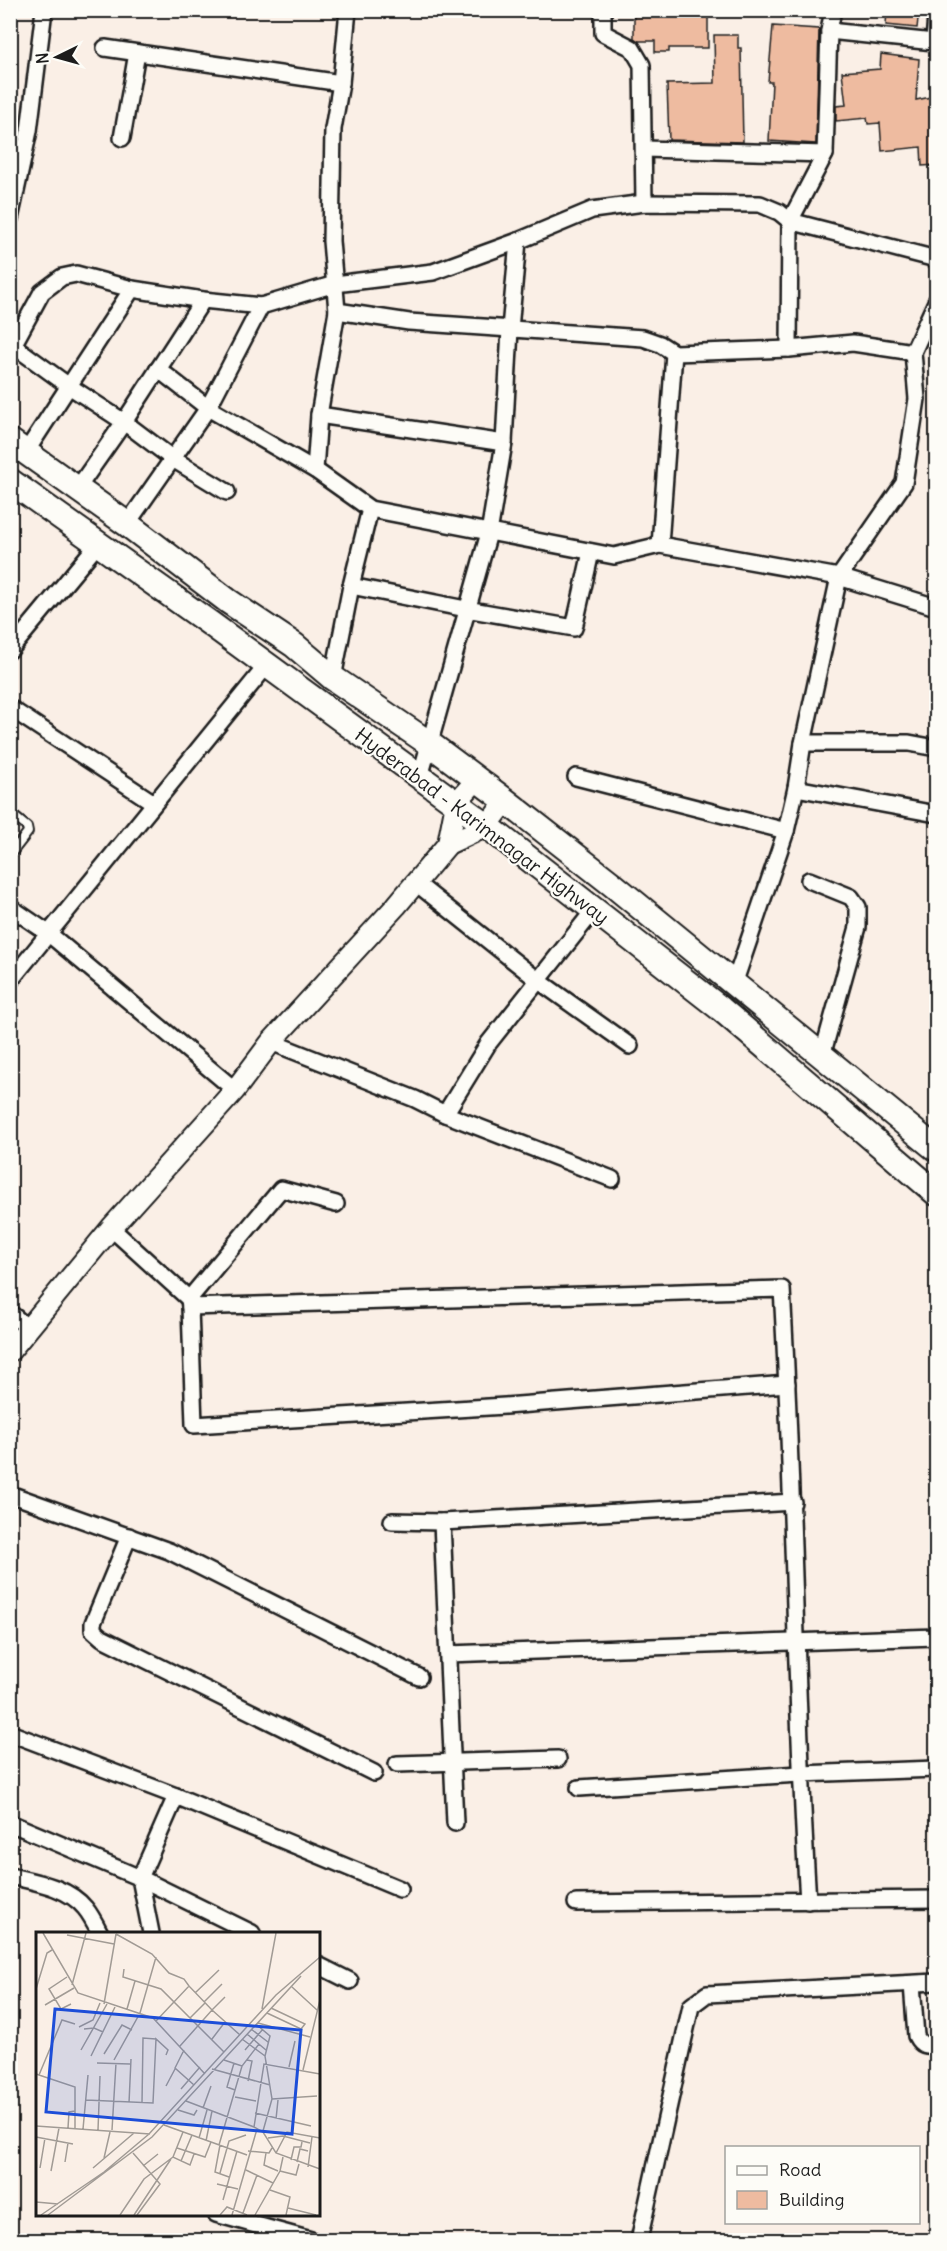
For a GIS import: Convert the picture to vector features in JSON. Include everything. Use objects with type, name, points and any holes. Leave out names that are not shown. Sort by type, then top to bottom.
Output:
[{"type":"main road","name":"Hyderabad - Karimnagar Highway","points":[[18,447],[127,524],[228,601],[294,645],[333,678],[430,744],[506,801],[612,884],[936,1149]]},
{"type":"main road","name":"Hyderabad - Karimnagar Highway","points":[[10,482],[267,665],[487,826],[722,1009],[936,1192]]},
{"type":"street","points":[[10,219],[29,131],[44,10]]},
{"type":"street","points":[[315,470],[319,415],[337,311],[331,241],[333,129],[341,83],[348,10]]},
{"type":"street","points":[[603,10],[603,33],[632,48],[642,66],[644,203]]},
{"type":"street","points":[[789,349],[790,221],[825,154],[829,31],[833,10]]},
{"type":"street","points":[[829,31],[935,43],[936,16]]},
{"type":"street","points":[[105,48],[341,83]]},
{"type":"street","points":[[122,138],[137,53]]},
{"type":"street","points":[[644,149],[825,154]]},
{"type":"street","points":[[227,492],[172,459],[124,422],[12,348],[42,292],[62,277],[76,274],[132,289],[261,306],[335,284],[433,272],[518,241],[592,210],[644,203],[760,204],[779,212],[790,221],[936,259]]},
{"type":"street","points":[[420,777],[489,533],[504,443],[510,329],[518,241]]},
{"type":"street","points":[[18,447],[69,386],[132,289]]},
{"type":"street","points":[[77,489],[124,422],[203,300]]},
{"type":"street","points":[[734,984],[786,831],[839,577],[904,483],[917,399],[913,352],[933,318],[936,302]]},
{"type":"street","points":[[127,524],[207,408],[261,306]]},
{"type":"street","points":[[337,311],[409,322],[643,338],[675,353],[789,349],[853,343],[913,352]]},
{"type":"street","points":[[660,545],[675,353]]},
{"type":"street","points":[[158,369],[207,408],[315,470],[370,509],[614,556],[660,545],[839,577],[936,607]]},
{"type":"street","points":[[319,415],[504,443]]},
{"type":"street","points":[[333,678],[351,586],[370,509]]},
{"type":"street","points":[[10,650],[97,545]]},
{"type":"street","points":[[351,586],[574,628],[591,552]]},
{"type":"street","points":[[10,981],[267,665]]},
{"type":"street","points":[[10,708],[154,803]]},
{"type":"street","points":[[803,743],[909,743],[936,748]]},
{"type":"street","points":[[576,777],[786,831]]},
{"type":"street","points":[[448,844],[456,803],[477,779]]},
{"type":"street","points":[[796,788],[936,814]]},
{"type":"street","points":[[10,1351],[111,1228],[235,1090],[271,1042],[416,883],[448,844],[487,826],[506,801]]},
{"type":"street","points":[[809,880],[851,897],[858,907],[858,927],[822,1056]]},
{"type":"street","points":[[416,883],[539,981],[630,1046]]},
{"type":"street","points":[[10,907],[48,933],[235,1090]]},
{"type":"street","points":[[444,1114],[488,1044],[594,910]]},
{"type":"street","points":[[271,1042],[415,1099],[444,1114],[612,1179]]},
{"type":"street","points":[[336,1204],[281,1189],[189,1303],[194,1425],[505,1406],[787,1384]]},
{"type":"street","points":[[111,1228],[189,1303],[782,1289],[793,1502],[800,1774],[808,1901]]},
{"type":"street","points":[[10,1313],[28,1328]]},
{"type":"street","points":[[10,1494],[169,1551],[419,1677]]},
{"type":"street","points":[[392,1521],[442,1522],[793,1502]]},
{"type":"street","points":[[442,1522],[455,1823]]},
{"type":"street","points":[[129,1536],[93,1623],[93,1630],[113,1644],[374,1773]]},
{"type":"street","points":[[448,1654],[936,1637]]},
{"type":"street","points":[[10,1733],[176,1796],[400,1889]]},
{"type":"street","points":[[397,1764],[558,1759]]},
{"type":"street","points":[[579,1788],[800,1774],[936,1769]]},
{"type":"street","points":[[151,1932],[140,1878],[176,1796]]},
{"type":"street","points":[[10,1823],[140,1878],[250,1932]]},
{"type":"street","points":[[10,1876],[51,1886],[71,1896],[85,1908],[99,1932]]},
{"type":"street","points":[[576,1903],[936,1899]]},
{"type":"street","points":[[320,1966],[350,1981]]},
{"type":"street","points":[[639,2241],[691,2006],[707,1994],[936,1982]]},
{"type":"street","points":[[912,1984],[916,2036],[925,2046],[936,2045]]},
{"type":"street","points":[[220,2215],[311,2241]]},
{"type":"lane","points":[[10,813],[27,827],[28,832],[10,855]]},
{"type":"building","points":[[634,10],[708,10],[708,48],[669,48],[669,52],[655,52],[655,41],[638,41],[634,38]]},
{"type":"building","points":[[887,10],[919,10],[917,28],[886,25]]},
{"type":"building","points":[[773,26],[819,29],[816,144],[769,141],[772,82],[768,82]]},
{"type":"building","points":[[714,35],[738,35],[738,48],[741,48],[743,142],[669,140],[667,84],[715,83]]},
{"type":"building","points":[[881,54],[919,59],[916,100],[936,96],[936,165],[922,166],[921,147],[882,151],[880,123],[868,124],[867,118],[836,121],[836,106],[846,105],[842,72],[880,69]]}]
